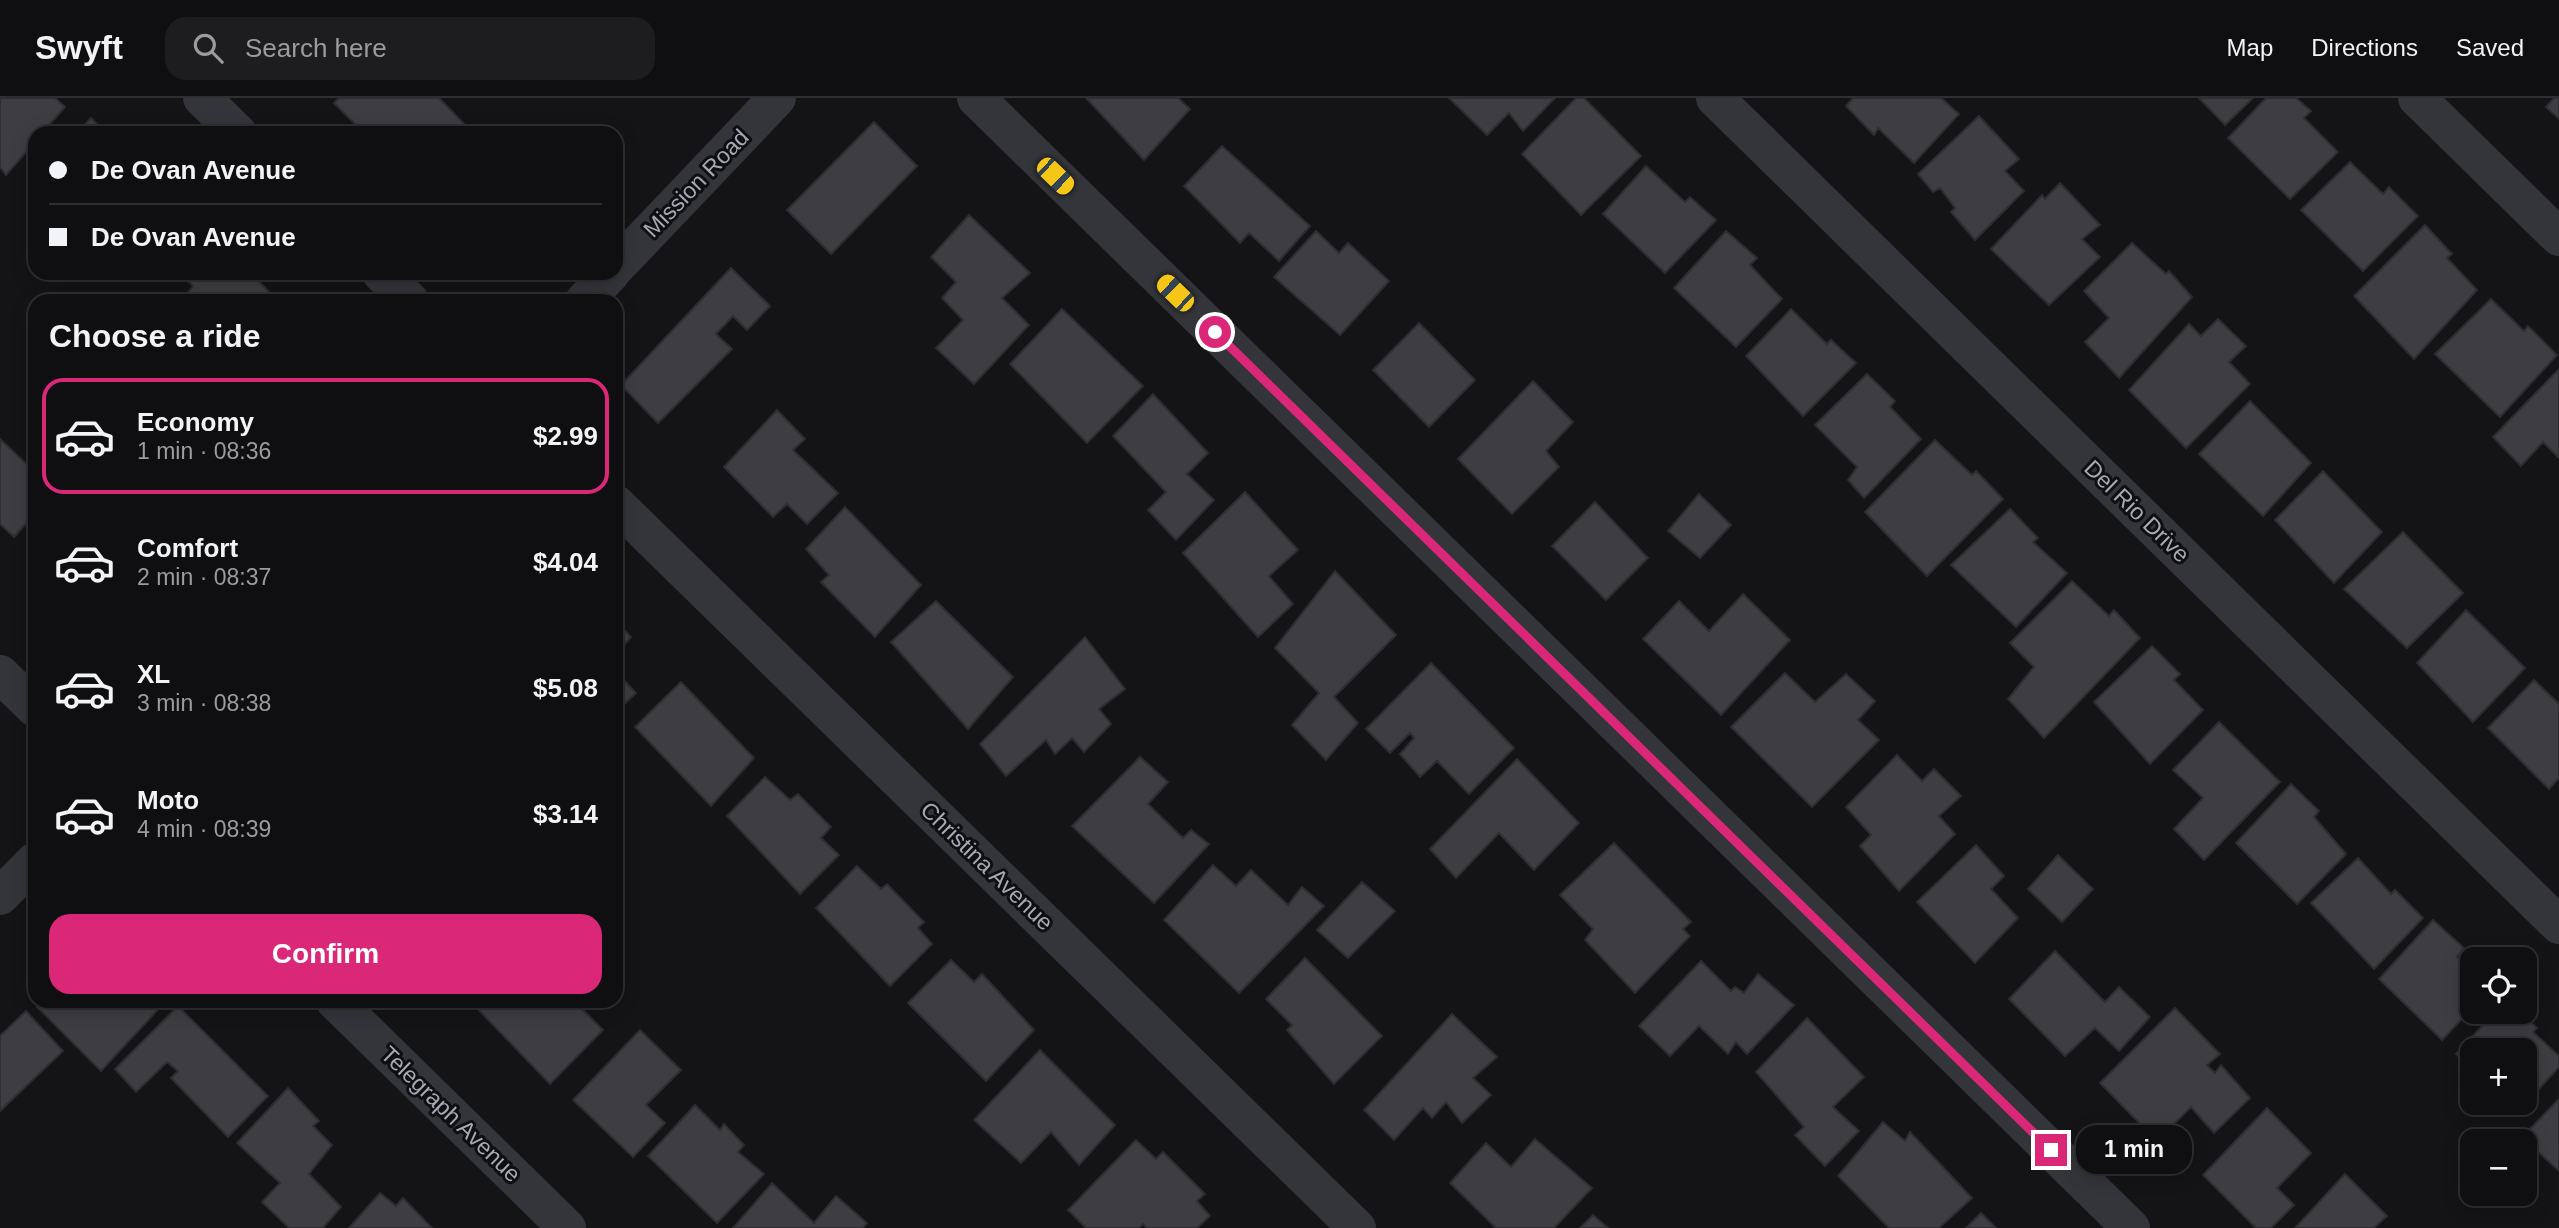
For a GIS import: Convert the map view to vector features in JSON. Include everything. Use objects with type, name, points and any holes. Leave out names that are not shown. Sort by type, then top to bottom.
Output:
[{"type":"street","points":[[202,98],[231,126]]},
{"type":"street","name":"Mission Road","points":[[623,260],[777,98]]},
{"type":"street","points":[[976,98],[2131,1228]]},
{"type":"street","name":"Del Rio Drive","points":[[1715,98],[2559,925]]},
{"type":"street","points":[[2417,98],[2559,237]]},
{"type":"street","points":[[388,280],[403,294]]},
{"type":"street","points":[[591,294],[604,280]]},
{"type":"street","name":"Christina Avenue","points":[[623,511],[1357,1228]]},
{"type":"street","points":[[0,674],[28,701]]},
{"type":"street","points":[[0,896],[28,868]]},
{"type":"street","name":"Telegraph Avenue","points":[[342,1008],[567,1228]]},
{"type":"building","points":[[0,98],[55,98],[65,107],[48,126],[28,126],[28,150],[6,175],[0,167]]},
{"type":"building","points":[[339,98],[439,98],[466,126],[357,126],[334,103]]},
{"type":"building","points":[[1086,98],[1178,98],[1190,109],[1144,160]]},
{"type":"building","points":[[1449,98],[1555,98],[1523,131],[1509,113],[1487,135]]},
{"type":"building","points":[[1576,98],[1584,98],[1641,156],[1581,215],[1522,154]]},
{"type":"building","points":[[1853,98],[1941,98],[1959,114],[1914,163],[1878,128],[1874,135],[1846,106]]},
{"type":"building","points":[[2199,98],[2253,98],[2225,125]]},
{"type":"building","points":[[2266,98],[2296,98],[2311,111],[2304,118],[2338,152],[2290,199],[2228,138]]},
{"type":"building","points":[[2554,98],[2559,98],[2559,119],[2546,107]]},
{"type":"building","points":[[1979,116],[2019,159],[2005,171],[2024,191],[1975,240],[1951,212],[1955,208],[1940,188],[1933,192],[1918,174]]},
{"type":"building","points":[[91,118],[98,126],[84,126]]},
{"type":"building","points":[[874,122],[917,166],[831,254],[787,210]]},
{"type":"building","points":[[1222,146],[1310,226],[1279,261],[1249,233],[1240,243],[1184,186]]},
{"type":"building","points":[[2350,162],[2383,194],[2389,187],[2418,216],[2363,271],[2301,210]]},
{"type":"building","points":[[1646,166],[1685,202],[1690,197],[1716,220],[1665,273],[1603,214]]},
{"type":"building","points":[[2060,183],[2100,225],[2082,239],[2100,257],[2049,305],[1991,249],[2042,195],[2045,199]]},
{"type":"building","points":[[969,215],[1030,273],[1002,298],[1029,325],[974,384],[936,348],[963,320],[942,298],[956,282],[931,257]]},
{"type":"building","points":[[2425,225],[2452,254],[2447,258],[2477,290],[2414,359],[2354,296]]},
{"type":"building","points":[[1316,231],[1339,253],[1348,243],[1389,281],[1340,335],[1274,277]]},
{"type":"building","points":[[1726,231],[1757,258],[1750,265],[1782,299],[1736,347],[1674,288]]},
{"type":"building","points":[[2132,243],[2166,274],[2169,271],[2192,297],[2119,378],[2085,342],[2109,318],[2084,291]]},
{"type":"building","points":[[731,268],[770,306],[747,330],[733,316],[716,334],[732,349],[658,423],[623,387],[623,383]]},
{"type":"building","points":[[187,280],[258,280],[271,294],[187,294],[193,286]]},
{"type":"building","points":[[2491,299],[2524,331],[2528,326],[2557,355],[2500,417],[2435,354]]},
{"type":"building","points":[[1062,309],[1143,386],[1087,443],[1010,364]]},
{"type":"building","points":[[1791,309],[1827,344],[1831,340],[1856,363],[1803,416],[1746,356]]},
{"type":"building","points":[[2218,319],[2246,346],[2229,362],[2250,384],[2186,448],[2129,390],[2189,324],[2201,336]]},
{"type":"building","points":[[1419,323],[1475,380],[1429,427],[1373,370]]},
{"type":"building","points":[[2559,369],[2559,458],[2543,442],[2521,466],[2493,437]]},
{"type":"building","points":[[1867,374],[1895,401],[1890,407],[1921,439],[1864,498],[1848,480],[1857,467],[1815,425]]},
{"type":"building","points":[[1533,381],[1573,422],[1546,451],[1559,467],[1512,514],[1458,459]]},
{"type":"building","points":[[1153,394],[1208,453],[1187,474],[1214,500],[1176,540],[1148,510],[1166,492],[1113,436]]},
{"type":"building","points":[[2250,401],[2311,463],[2263,516],[2199,454]]},
{"type":"building","points":[[777,410],[805,439],[793,450],[838,493],[807,524],[787,504],[773,517],[724,467]]},
{"type":"building","points":[[0,439],[28,465],[28,521],[14,537],[0,524]]},
{"type":"building","points":[[1935,440],[1972,475],[1976,471],[2003,499],[1927,576],[1865,512]]},
{"type":"building","points":[[2323,471],[2382,532],[2334,583],[2275,520]]},
{"type":"building","points":[[1245,492],[1298,550],[1269,576],[1293,604],[1258,637],[1183,553]]},
{"type":"building","points":[[1699,494],[1731,525],[1700,558],[1668,531]]},
{"type":"building","points":[[1595,502],[1648,558],[1606,600],[1552,546]]},
{"type":"building","points":[[845,507],[921,585],[875,637],[821,582],[829,575],[806,549]]},
{"type":"building","points":[[2010,509],[2038,538],[2033,542],[2067,573],[2016,627],[1951,565]]},
{"type":"building","points":[[2403,532],[2463,593],[2407,648],[2344,589]]},
{"type":"building","points":[[1335,571],[1396,635],[1334,697],[1358,723],[1326,760],[1292,725],[1319,693],[1275,648]]},
{"type":"building","points":[[2072,581],[2109,616],[2114,610],[2140,638],[2044,738],[2008,699],[2034,667],[2010,643]]},
{"type":"building","points":[[1743,594],[1790,640],[1721,715],[1643,639],[1679,601],[1709,631]]},
{"type":"building","points":[[936,601],[1013,677],[968,729],[891,642]]},
{"type":"building","points":[[2466,610],[2525,668],[2473,722],[2417,663]]},
{"type":"building","points":[[623,628],[631,637],[623,646]]},
{"type":"building","points":[[1085,637],[1125,689],[1099,709],[1111,724],[1084,752],[1072,738],[1055,754],[1046,740],[1006,776],[980,744]]},
{"type":"building","points":[[2152,646],[2180,674],[2174,680],[2203,710],[2150,764],[2094,702]]},
{"type":"building","points":[[1431,663],[1514,748],[1469,794],[1437,761],[1420,777],[1400,754],[1414,738],[1410,733],[1390,753],[1366,729]]},
{"type":"building","points":[[1785,673],[1815,702],[1846,674],[1875,701],[1858,720],[1879,740],[1812,807],[1731,727]]},
{"type":"building","points":[[623,679],[636,693],[623,705]]},
{"type":"building","points":[[2534,680],[2559,704],[2559,778],[2549,789],[2488,728]]},
{"type":"building","points":[[681,682],[754,758],[711,806],[635,727]]},
{"type":"building","points":[[2219,722],[2280,782],[2204,860],[2174,829],[2203,798],[2173,770]]},
{"type":"building","points":[[1897,755],[1922,781],[1934,769],[1961,796],[1939,816],[1955,834],[1899,891],[1860,846],[1871,835],[1846,807]]},
{"type":"building","points":[[1140,757],[1168,782],[1148,804],[1183,838],[1191,830],[1209,844],[1154,903],[1072,826]]},
{"type":"building","points":[[1517,759],[1579,823],[1534,870],[1499,833],[1456,878],[1430,849]]},
{"type":"building","points":[[765,777],[790,800],[798,794],[831,827],[821,838],[839,855],[800,894],[727,816]]},
{"type":"building","points":[[2291,784],[2319,811],[2314,817],[2346,854],[2297,904],[2236,843]]},
{"type":"building","points":[[1614,843],[1691,922],[1683,929],[1690,936],[1635,993],[1585,940],[1593,929],[1560,895]]},
{"type":"building","points":[[1976,845],[2004,876],[1991,889],[2018,918],[1975,963],[1917,902]]},
{"type":"building","points":[[2058,855],[2093,889],[2062,922],[2028,889]]},
{"type":"building","points":[[2358,858],[2391,894],[2395,890],[2423,918],[2374,969],[2311,903]]},
{"type":"building","points":[[1213,865],[1236,886],[1251,870],[1288,905],[1302,887],[1324,906],[1239,993],[1164,920]]},
{"type":"building","points":[[857,866],[881,889],[887,884],[924,922],[918,928],[932,944],[890,986],[816,908]]},
{"type":"building","points":[[1362,882],[1395,911],[1348,958],[1317,930]]},
{"type":"building","points":[[2433,920],[2463,947],[2460,947],[2457,957],[2460,960],[2460,1021],[2442,1040],[2379,979]]},
{"type":"building","points":[[2055,951],[2105,1002],[2119,987],[2150,1017],[2119,1051],[2095,1028],[2065,1056],[2009,999]]},
{"type":"building","points":[[1305,958],[1382,1036],[1334,1084],[1287,1030],[1292,1025],[1266,999]]},
{"type":"building","points":[[951,960],[974,982],[982,974],[1034,1030],[986,1081],[908,1003]]},
{"type":"building","points":[[1701,961],[1731,991],[1735,987],[1744,993],[1758,974],[1794,1005],[1747,1054],[1736,1042],[1728,1054],[1699,1026],[1670,1056],[1639,1026]]},
{"type":"building","points":[[38,1008],[160,1008],[101,1071]]},
{"type":"building","points":[[176,1008],[180,1008],[268,1096],[228,1137],[171,1078],[178,1071],[167,1062],[136,1092],[115,1069]]},
{"type":"building","points":[[477,1008],[581,1008],[603,1030],[550,1084]]},
{"type":"building","points":[[2175,1008],[2220,1054],[2207,1065],[2215,1073],[2221,1065],[2250,1098],[2214,1133],[2191,1107],[2157,1141],[2100,1083]]},
{"type":"building","points":[[26,1011],[63,1051],[0,1111],[0,1036]]},
{"type":"building","points":[[1452,1014],[1497,1057],[1473,1078],[1491,1095],[1462,1123],[1446,1102],[1432,1118],[1423,1108],[1394,1140],[1364,1110]]},
{"type":"building","points":[[1807,1018],[1864,1077],[1833,1107],[1859,1131],[1825,1166],[1795,1135],[1804,1127],[1756,1072]]},
{"type":"building","points":[[2484,1024],[2532,1024],[2537,1028],[2533,1032],[2559,1056],[2559,1067],[2537,1091],[2537,1038],[2471,1038]]},
{"type":"building","points":[[640,1030],[681,1070],[646,1105],[665,1123],[633,1157],[573,1100]]},
{"type":"building","points":[[1040,1050],[1115,1125],[1079,1165],[1051,1132],[1021,1163],[974,1120]]},
{"type":"building","points":[[288,1088],[319,1121],[313,1126],[332,1145],[309,1174],[341,1207],[323,1228],[289,1228],[262,1202],[280,1183],[237,1143]]},
{"type":"building","points":[[2559,1099],[2559,1171],[2537,1151],[2537,1129],[2530,1129]]},
{"type":"building","points":[[695,1105],[720,1130],[724,1124],[744,1145],[738,1152],[764,1174],[717,1223],[648,1156]]},
{"type":"building","points":[[2267,1108],[2311,1153],[2277,1188],[2294,1205],[2271,1228],[2256,1228],[2203,1175]]},
{"type":"building","points":[[1883,1122],[1905,1141],[1910,1132],[1972,1198],[1939,1228],[1889,1228],[1838,1176]]},
{"type":"building","points":[[1535,1139],[1592,1188],[1554,1228],[1496,1228],[1450,1183],[1486,1143],[1511,1167]]},
{"type":"building","points":[[1136,1140],[1156,1159],[1163,1152],[1205,1194],[1197,1201],[1210,1216],[1197,1228],[1147,1228],[1143,1224],[1139,1228],[1086,1228],[1068,1210]]},
{"type":"building","points":[[2345,1174],[2387,1216],[2374,1228],[2295,1228]]},
{"type":"building","points":[[772,1183],[814,1223],[836,1196],[867,1223],[863,1228],[733,1228]]},
{"type":"building","points":[[380,1193],[396,1206],[403,1198],[432,1228],[349,1228]]},
{"type":"building","points":[[1981,1213],[1996,1228],[1966,1228]]},
{"type":"building","points":[[1593,1215],[1608,1228],[1580,1228]]},
{"type":"route","points":[[1215,332],[2051,1150]]}]
